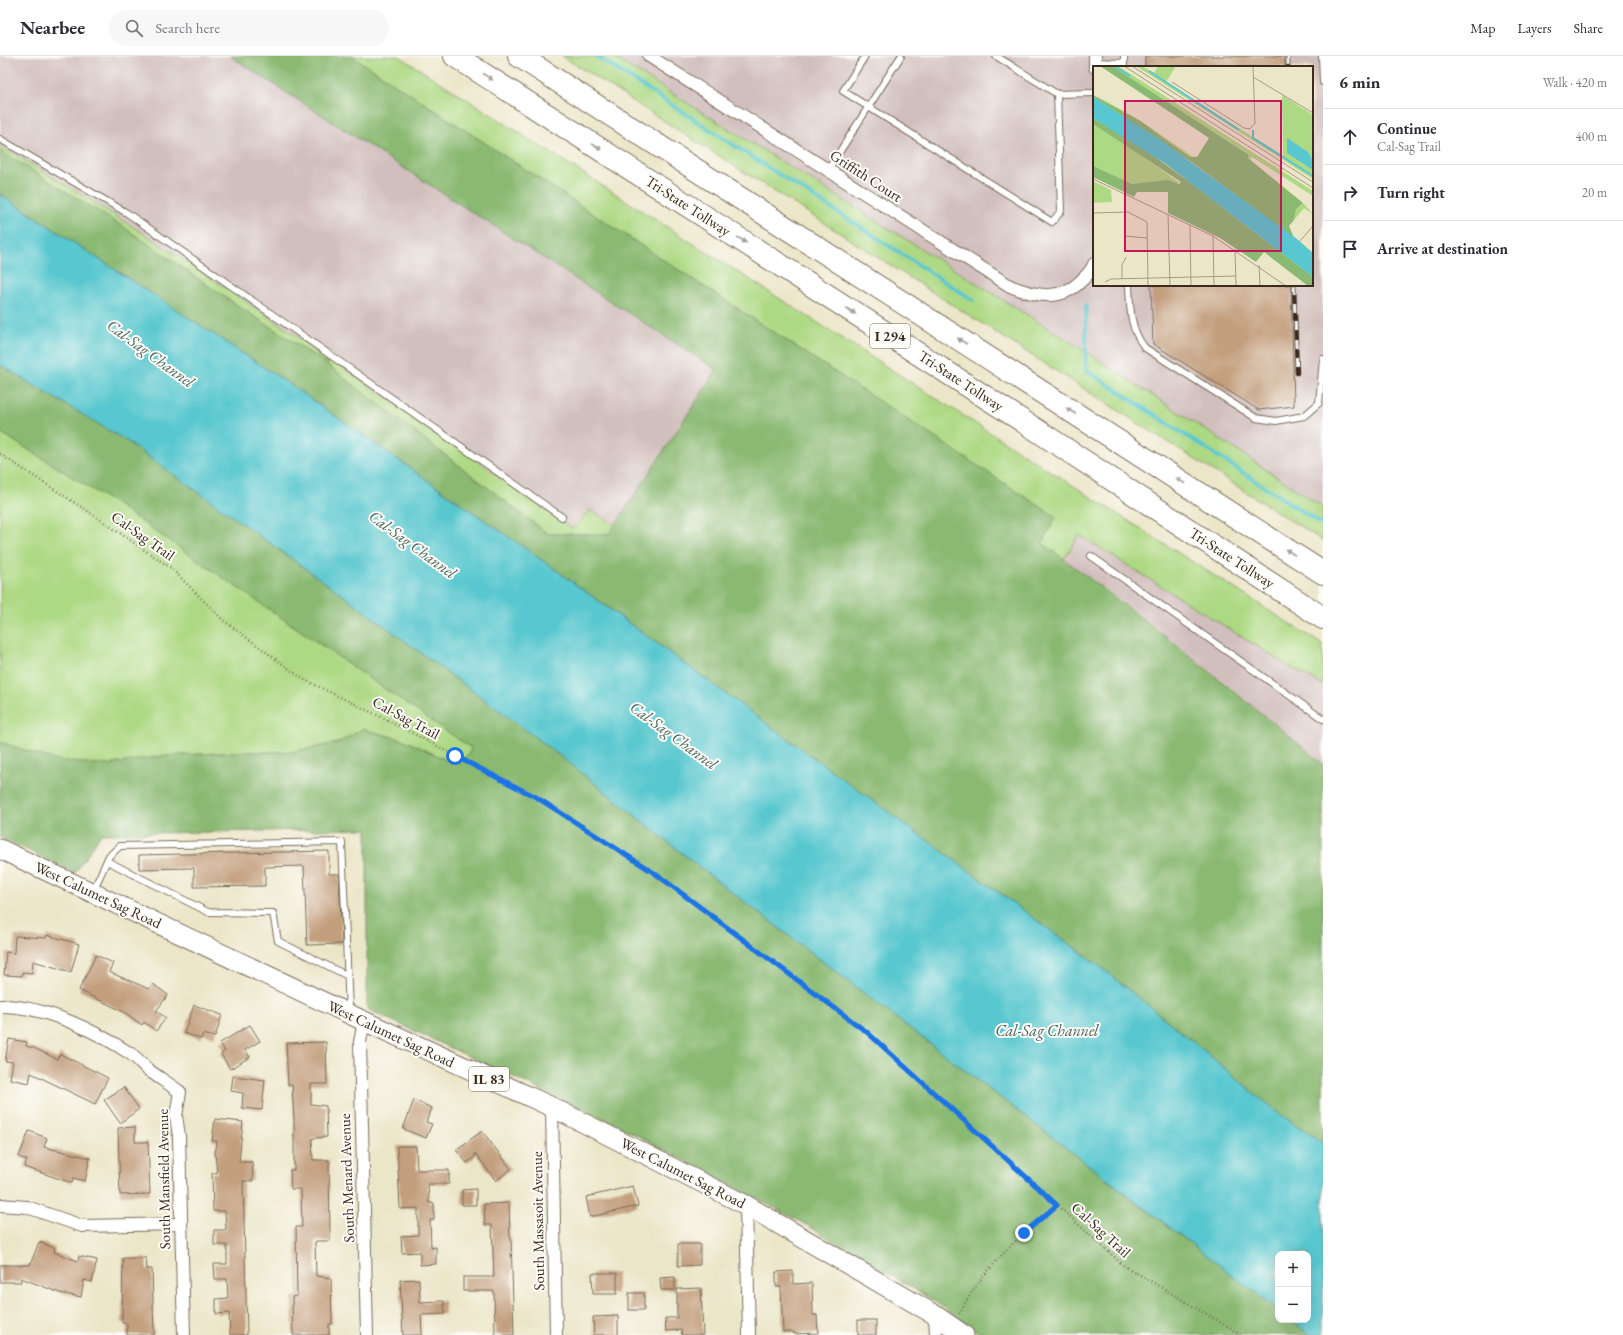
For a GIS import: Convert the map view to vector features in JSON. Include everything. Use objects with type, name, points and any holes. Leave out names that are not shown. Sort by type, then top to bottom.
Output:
[{"type":"highway","name":"Tri-State Tollway","points":[[455,56],[1036,429],[1323,618]]},
{"type":"highway","name":"I 294","points":[[519,56],[1323,572]]},
{"type":"main road","name":"West Calumet Sag Road","points":[[0,849],[356,1018],[552,1107],[746,1204],[935,1315],[951,1332]]},
{"type":"street","name":"Griffith Court","points":[[649,56],[1010,286],[1030,294],[1045,296],[1062,294],[1074,289],[1093,266]]},
{"type":"street","name":"South Mansfield Avenue","points":[[0,1006],[20,1007],[51,1014],[132,1055],[147,1069],[180,1092],[176,1116],[179,1136],[184,1335]]},
{"type":"street","name":"South Menard Avenue","points":[[356,1018],[360,1042],[368,1335]]},
{"type":"street","name":"South Massasoit Avenue","points":[[552,1107],[556,1335]]},
{"type":"street","points":[[746,1204],[749,1335]]},
{"type":"street","points":[[0,1205],[28,1207],[82,1226],[181,1224]]},
{"type":"lane","points":[[865,56],[842,91],[1052,222],[1061,211],[1057,94]]},
{"type":"lane","points":[[828,170],[901,56]]},
{"type":"lane","points":[[996,56],[1057,94],[1093,93]]},
{"type":"lane","points":[[1322,56],[1323,82]]},
{"type":"lane","points":[[1095,62],[1124,62]]},
{"type":"lane","points":[[0,139],[127,213],[562,517]]},
{"type":"lane","points":[[1129,286],[1130,310],[1136,337],[1145,348],[1256,418],[1276,421],[1304,416],[1319,403],[1323,359]]},
{"type":"lane","points":[[1091,556],[1323,719]]},
{"type":"lane","points":[[92,893],[109,856],[120,846],[342,842],[348,976],[356,1018]]},
{"type":"lane","points":[[107,861],[208,912],[274,913],[278,941],[348,976]]},
{"type":"path","name":"Cal-Sag Trail","points":[[0,454],[171,568],[224,621],[302,679],[378,715],[536,797],[656,874],[868,1033],[1123,1265],[1240,1335]]},
{"type":"path","points":[[951,1332],[971,1291],[1000,1256],[1057,1205]]},
{"type":"shaded area","points":[[0,56],[230,56],[717,370],[616,525],[590,510],[573,529],[420,419],[183,259],[0,146]]},
{"type":"shaded area","points":[[612,56],[1323,56],[1323,507],[1085,351]]},
{"type":"shaded area","points":[[1078,535],[1290,667],[1323,685],[1323,764],[1234,690],[1120,600],[1064,559]]},
{"type":"green space","points":[[230,56],[352,56],[1056,517],[1042,543],[1114,597],[1254,707],[1323,764],[1323,1143],[1274,1110],[1202,1049],[1097,964],[552,567],[288,383],[0,194],[0,151],[122,226],[226,298],[321,360],[548,534],[609,534],[717,370]]},
{"type":"green space","points":[[352,56],[399,56],[1323,645],[1323,685],[1290,667],[1079,535],[1064,559],[1042,543],[1055,517]]},
{"type":"green space","points":[[562,56],[612,56],[1085,351],[1323,507],[1323,541]]},
{"type":"green space","points":[[0,146],[105,209],[275,321],[573,529],[590,510],[616,525],[610,534],[548,534],[321,360],[226,298],[122,226],[0,151]]},
{"type":"green space","points":[[0,365],[125,440],[344,596],[559,755],[703,870],[1275,1308],[1275,1323],[1295,1323],[1311,1335],[983,1335],[931,1299],[805,1224],[621,1127],[367,1009],[367,829],[101,834],[75,873],[0,837],[0,742],[55,760],[107,765],[162,756],[237,752],[291,752],[338,743],[362,729],[404,740],[455,764],[469,754],[471,748],[116,504],[0,432]]},
{"type":"green space","points":[[0,432],[116,504],[444,729],[471,748],[469,754],[455,764],[404,740],[363,729],[338,743],[291,752],[237,752],[162,756],[107,765],[55,760],[0,742]]},
{"type":"water","name":"Cal-Sag Channel","points":[[0,194],[288,383],[552,567],[1097,964],[1202,1049],[1274,1110],[1323,1143],[1323,1335],[1311,1335],[1295,1323],[1311,1323],[1311,1251],[1275,1251],[1275,1308],[703,870],[559,755],[344,596],[125,440],[0,365]]},
{"type":"building","points":[[1145,56],[1284,56],[1285,66],[1145,66]]},
{"type":"building","points":[[1151,286],[1291,286],[1294,406],[1259,410],[1153,344]]},
{"type":"building","points":[[329,851],[329,874],[339,874],[342,944],[307,945],[304,866],[265,867],[265,886],[194,887],[194,868],[139,869],[139,855]]},
{"type":"building","points":[[47,935],[79,944],[71,972],[33,961],[32,973],[22,972],[22,976],[4,975],[6,952],[14,953],[15,936],[46,938]]},
{"type":"building","points":[[96,955],[113,963],[109,972],[149,989],[153,984],[168,995],[156,1011],[166,1018],[156,1031],[144,1022],[142,1025],[124,1012],[79,990]]},
{"type":"building","points":[[194,1005],[222,1015],[215,1037],[203,1034],[201,1039],[184,1033]]},
{"type":"building","points":[[250,1025],[260,1041],[245,1050],[250,1057],[230,1069],[221,1054],[225,1051],[220,1043]]},
{"type":"building","points":[[9,1039],[27,1042],[26,1046],[34,1048],[57,1059],[60,1054],[108,1078],[95,1104],[31,1073],[29,1083],[10,1079],[13,1062],[5,1061]]},
{"type":"building","points":[[326,1042],[327,1084],[311,1084],[311,1104],[326,1106],[327,1137],[312,1139],[313,1160],[329,1160],[330,1241],[315,1242],[316,1276],[331,1278],[332,1324],[329,1324],[329,1335],[293,1335],[292,1297],[297,1296],[296,1227],[302,1227],[301,1189],[291,1189],[290,1170],[294,1170],[294,1120],[292,1085],[288,1085],[286,1043]]},
{"type":"building","points":[[233,1076],[265,1080],[262,1110],[242,1108],[243,1093],[231,1091]]},
{"type":"building","points":[[124,1087],[139,1109],[120,1123],[104,1100]]},
{"type":"building","points":[[414,1100],[432,1108],[426,1122],[432,1124],[426,1138],[403,1129]]},
{"type":"building","points":[[215,1119],[243,1122],[239,1162],[252,1162],[253,1181],[243,1181],[247,1335],[230,1335],[229,1313],[216,1314],[216,1299],[228,1298],[227,1279],[215,1279],[214,1264],[227,1264],[227,1245],[214,1245],[214,1230],[226,1230],[225,1211],[213,1211],[212,1173],[217,1173],[215,1153],[217,1141],[212,1141]]},
{"type":"building","points":[[135,1127],[135,1142],[148,1142],[150,1194],[120,1195],[118,1128]]},
{"type":"building","points":[[29,1131],[47,1138],[44,1147],[90,1158],[85,1181],[73,1178],[72,1183],[24,1167],[27,1160],[19,1157]]},
{"type":"building","points":[[482,1131],[511,1169],[496,1181],[475,1153],[475,1157],[467,1163],[456,1150]]},
{"type":"building","points":[[397,1146],[416,1146],[417,1170],[449,1170],[449,1184],[428,1184],[429,1203],[434,1203],[434,1220],[430,1220],[431,1248],[436,1247],[436,1264],[420,1265],[420,1252],[402,1253],[401,1236],[418,1235],[418,1208],[400,1209]]},
{"type":"building","points":[[633,1186],[638,1206],[590,1217],[586,1197]]},
{"type":"building","points":[[476,1189],[476,1205],[462,1205],[462,1190]]},
{"type":"building","points":[[509,1203],[514,1335],[495,1335],[494,1291],[463,1291],[463,1277],[494,1277],[492,1225],[485,1225],[484,1204]]},
{"type":"building","points":[[39,1242],[55,1248],[54,1252],[78,1261],[79,1256],[97,1260],[92,1282],[84,1280],[81,1297],[60,1293],[21,1278],[21,1282],[0,1282],[0,1265],[30,1265]]},
{"type":"building","points":[[678,1244],[700,1244],[700,1265],[678,1266]]},
{"type":"building","points":[[123,1258],[146,1258],[147,1269],[152,1269],[154,1335],[127,1335],[127,1323],[122,1323]]},
{"type":"building","points":[[793,1271],[793,1284],[812,1283],[813,1315],[817,1315],[818,1333],[794,1334],[794,1332],[783,1332],[781,1287],[776,1287],[776,1272]]},
{"type":"building","points":[[592,1273],[617,1273],[617,1294],[593,1294]]},
{"type":"building","points":[[675,1277],[675,1290],[661,1290],[660,1278]]},
{"type":"building","points":[[419,1279],[420,1302],[444,1301],[445,1314],[421,1315],[422,1335],[403,1335],[400,1280]]},
{"type":"building","points":[[701,1288],[703,1335],[682,1335],[681,1330],[666,1331],[665,1318],[677,1318],[677,1289]]},
{"type":"building","points":[[629,1293],[644,1293],[644,1310],[629,1310]]},
{"type":"building","points":[[618,1316],[618,1335],[594,1335],[593,1317]]},
{"type":"building","points":[[858,1320],[876,1320],[876,1335],[858,1335]]},
{"type":"waterway","points":[[596,56],[973,300]]},
{"type":"waterway","points":[[1086,305],[1086,370],[1323,525]]},
{"type":"railway","points":[[1288,56],[1288,66]]},
{"type":"railway","points":[[1294,286],[1297,373]]},
{"type":"route","points":[[455,756],[536,797],[656,874],[868,1033],[1057,1205],[1024,1233]]}]
